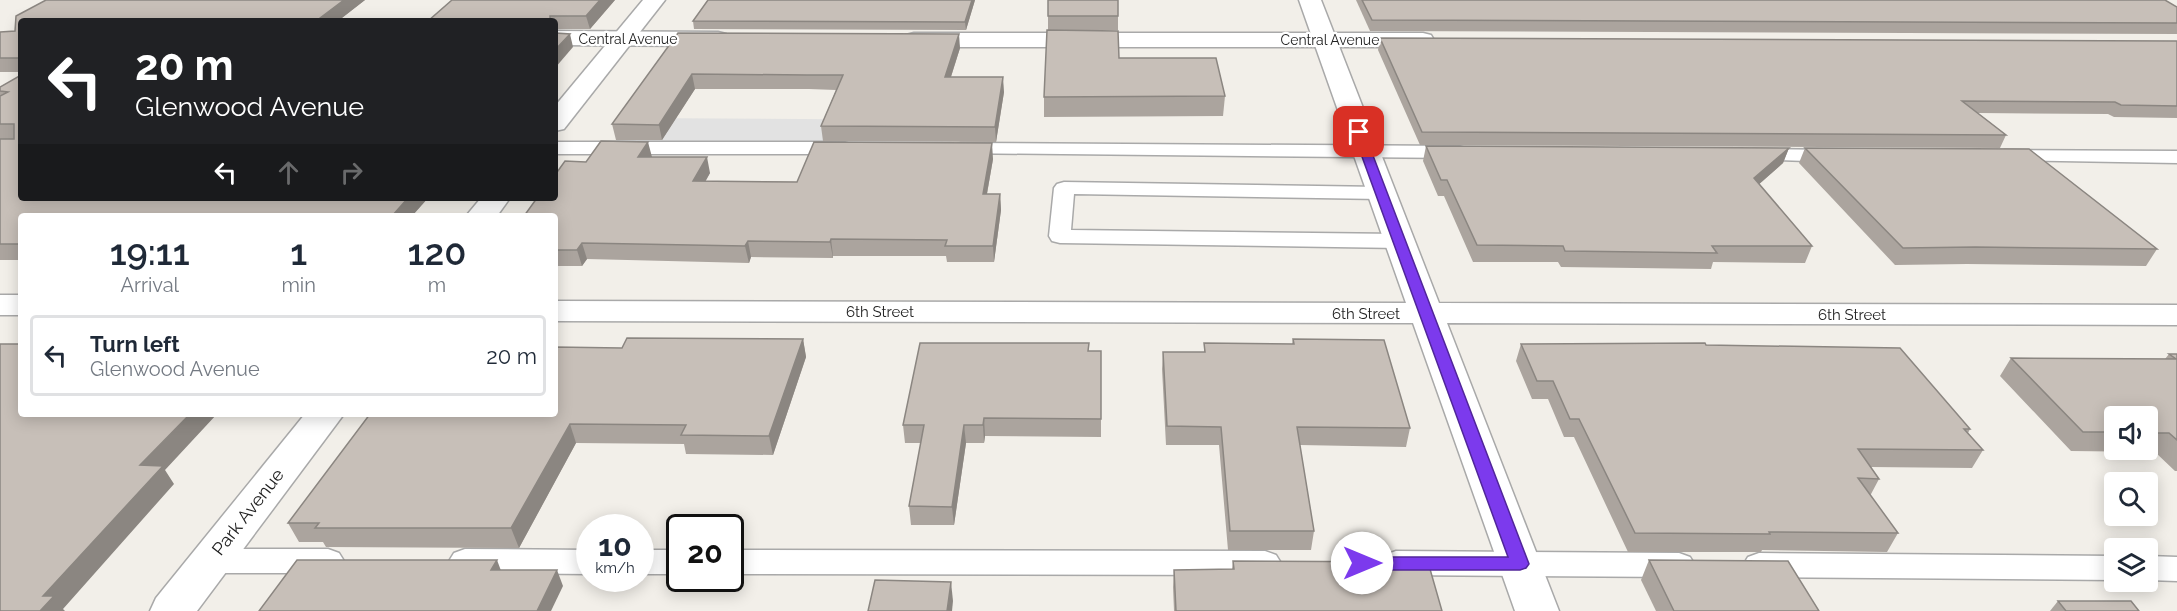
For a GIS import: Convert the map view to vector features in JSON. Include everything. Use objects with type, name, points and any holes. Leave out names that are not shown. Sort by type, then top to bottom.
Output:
[{"type":"street","points":[[558,119],[654,0]]},
{"type":"street","points":[[1310,0],[1537,611]]},
{"type":"street","name":"Central Avenue","points":[[558,38],[736,39]]},
{"type":"street","name":"Central Avenue","points":[[891,39],[1448,40]]},
{"type":"street","points":[[483,213],[493,201]]},
{"type":"street","points":[[0,305],[18,305]]},
{"type":"street","name":"6th Street","points":[[558,311],[2177,315]]},
{"type":"street","name":"Park Avenue","points":[[172,611],[323,417]]},
{"type":"lane","points":[[558,148],[868,148]]},
{"type":"lane","points":[[938,148],[1480,152]]},
{"type":"lane","points":[[1729,155],[1859,156]]},
{"type":"lane","points":[[1988,156],[2177,157]]},
{"type":"lane","points":[[1381,193],[1064,188],[1060,236],[1400,241]]},
{"type":"lane","points":[[211,561],[353,561]]},
{"type":"lane","points":[[436,561],[576,562]]},
{"type":"lane","points":[[744,562],[1290,563]]},
{"type":"lane","points":[[1373,563],[2104,568]]},
{"type":"lane","points":[[2158,568],[2177,569]]},
{"type":"shaded area","points":[[634,118],[958,120],[949,149],[611,148]]},
{"type":"building","points":[[46,0],[344,0],[320,18],[18,18],[18,58],[0,58],[0,32],[15,31],[16,16]]},
{"type":"building","points":[[452,0],[600,0],[586,16],[431,18]]},
{"type":"building","points":[[708,0],[972,0],[965,22],[693,21]]},
{"type":"building","points":[[1048,0],[1118,0],[1118,16],[1048,16]]},
{"type":"building","points":[[1362,0],[2165,0],[2177,7],[2177,23],[1372,20]]},
{"type":"building","points":[[1047,30],[1118,31],[1119,58],[1216,58],[1225,96],[1044,97]]},
{"type":"building","points":[[558,33],[570,34],[558,47]]},
{"type":"building","points":[[678,33],[959,34],[945,77],[1003,77],[995,127],[821,126],[843,75],[692,74],[659,125],[612,124]]},
{"type":"building","points":[[1380,38],[2177,41],[2177,106],[2121,105],[2115,102],[1962,101],[2006,135],[1422,132]]},
{"type":"building","points":[[18,77],[18,201],[405,201],[395,213],[18,213],[18,244],[0,244],[0,139],[14,139],[14,124],[0,124],[0,96],[8,92],[0,91],[0,87]]},
{"type":"building","points":[[601,141],[648,142],[638,157],[707,157],[693,181],[797,182],[814,142],[992,143],[983,194],[1000,194],[993,246],[945,246],[947,240],[831,239],[830,242],[748,241],[745,246],[582,243],[577,250],[558,250],[558,213],[526,213],[535,201],[558,201],[558,171],[565,161],[586,162]]},
{"type":"building","points":[[1426,146],[1789,148],[1754,178],[1812,246],[1712,246],[1717,253],[1565,251],[1563,246],[1477,245],[1447,180],[1441,180]]},
{"type":"building","points":[[1805,148],[2029,149],[2157,249],[1903,248]]},
{"type":"building","points":[[627,338],[803,339],[769,436],[681,435],[686,425],[570,424],[511,528],[315,528],[319,523],[288,523],[368,417],[558,417],[558,347],[622,348]]},
{"type":"building","points":[[1293,339],[1384,340],[1410,428],[1297,427],[1314,531],[1230,531],[1221,427],[1167,426],[1163,352],[1205,352],[1204,343],[1294,344]]},
{"type":"building","points":[[920,343],[1089,343],[1088,351],[1101,351],[1101,419],[984,418],[983,425],[964,425],[952,507],[909,506],[924,425],[903,425]]},
{"type":"building","points":[[1705,343],[1706,345],[1900,348],[1970,429],[1964,429],[1983,450],[1858,449],[1879,479],[1858,478],[1898,533],[1635,533],[1579,419],[1570,419],[1553,381],[1537,381],[1521,344]]},
{"type":"building","points":[[0,344],[18,344],[18,417],[187,417],[140,465],[163,466],[43,596],[54,596],[40,611],[0,611]]},
{"type":"building","points":[[2169,354],[2177,354],[2177,440],[2169,433],[2158,433],[2158,406],[2104,406],[2104,432],[2083,432],[2011,358],[2176,359]]},
{"type":"building","points":[[297,560],[497,560],[491,570],[557,570],[537,611],[259,611]]},
{"type":"building","points":[[1649,560],[1788,561],[1819,611],[1674,611]]},
{"type":"building","points":[[1233,561],[1428,562],[1442,611],[1176,611],[1174,570],[1234,569]]},
{"type":"building","points":[[875,580],[951,582],[947,611],[868,611]]},
{"type":"building","points":[[2058,601],[2131,601],[2139,611],[2066,611]]},
{"type":"route","points":[[1359,132],[1520,564],[1362,563]]}]
